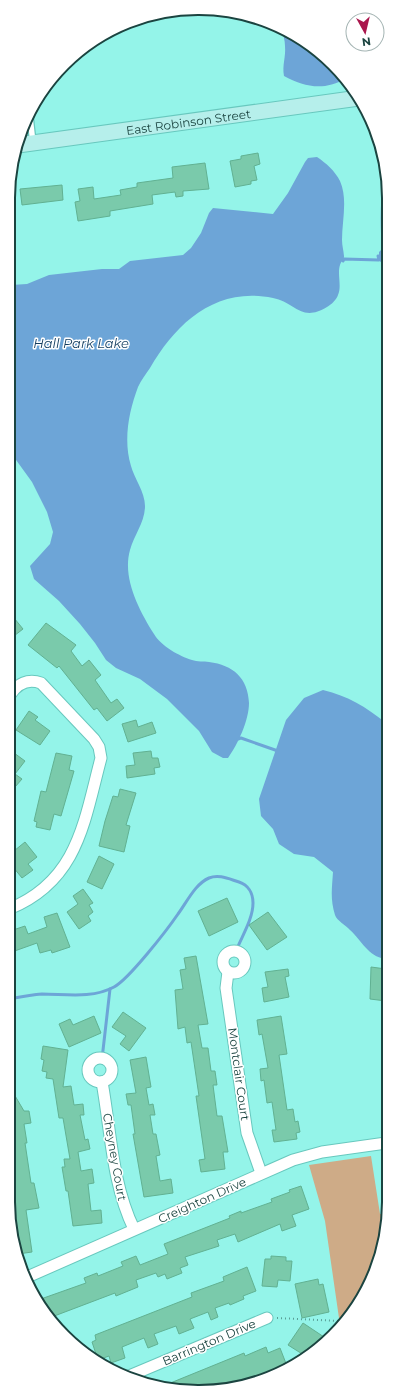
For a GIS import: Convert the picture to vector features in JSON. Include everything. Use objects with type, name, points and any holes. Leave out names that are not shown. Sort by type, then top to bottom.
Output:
[{"type":"street","name":"East Robinson Street","points":[[26,144],[352,99]]},
{"type":"street","points":[[15,688],[24,682],[36,681],[41,683],[86,730],[99,747],[101,758],[74,850],[62,870],[47,886],[31,898],[15,906]]},
{"type":"street","name":"Montclair Court","points":[[228,972],[226,988],[247,1132],[261,1174]]},
{"type":"street","name":"Cheyney Court","points":[[102,1082],[119,1193],[134,1229]]},
{"type":"street","name":"Creighton Drive","points":[[31,1275],[261,1174],[307,1156],[382,1144]]},
{"type":"street","name":"Barrington Drive","points":[[135,1373],[266,1318]]},
{"type":"lane","points":[[26,144],[28,131]]},
{"type":"path","points":[[266,1318],[337,1321]]},
{"type":"shaded area","points":[[371,1156],[380,1214],[382,1214],[376,1249],[363,1283],[351,1303],[339,1319],[325,1221],[309,1165]]},
{"type":"water","points":[[283,36],[310,53],[339,82],[329,85],[314,86],[299,83],[284,76],[283,68],[285,44]]},
{"type":"water","name":"Hall Park Lake","points":[[317,157],[336,174],[340,181],[344,195],[342,240],[344,257],[339,269],[340,288],[336,298],[327,307],[311,313],[298,310],[281,300],[252,296],[233,298],[216,303],[200,312],[185,323],[172,336],[142,379],[135,396],[128,426],[127,446],[132,471],[145,501],[145,512],[132,544],[128,561],[128,572],[133,594],[143,615],[161,643],[187,658],[225,666],[238,674],[246,686],[249,703],[247,717],[236,746],[228,758],[223,758],[212,752],[199,731],[167,699],[140,679],[116,668],[106,660],[80,624],[59,601],[34,579],[30,566],[50,544],[53,532],[47,512],[32,482],[15,459],[15,285],[27,284],[49,275],[102,269],[119,269],[130,261],[183,255],[191,248],[201,233],[209,213],[213,208],[273,214],[288,193],[308,158]]},
{"type":"water","points":[[382,194],[382,249],[381,222]]},
{"type":"water","points":[[382,249],[382,263],[379,260],[379,252]]},
{"type":"water","points":[[323,690],[332,692],[356,703],[382,720],[382,958],[374,955],[366,948],[336,917],[332,899],[333,872],[314,857],[294,854],[279,844],[273,829],[261,816],[259,799],[286,720],[304,698]]},
{"type":"building","points":[[258,153],[260,164],[254,166],[257,180],[251,181],[251,184],[235,187],[230,161],[241,159],[241,156]]},
{"type":"building","points":[[205,163],[209,189],[183,191],[183,196],[176,197],[175,192],[152,195],[153,204],[110,211],[110,216],[78,221],[75,202],[80,201],[78,189],[93,187],[94,199],[121,195],[120,190],[137,187],[137,183],[173,178],[172,167]]},
{"type":"building","points":[[62,185],[63,200],[22,205],[20,189]]},
{"type":"building","points":[[15,619],[23,629],[15,635]]},
{"type":"building","points":[[46,623],[76,645],[71,651],[82,666],[89,660],[101,675],[95,680],[111,703],[117,699],[124,708],[107,721],[97,708],[94,710],[59,666],[57,668],[28,645]]},
{"type":"building","points":[[29,711],[38,717],[35,720],[50,731],[40,745],[16,730]]},
{"type":"building","points":[[136,720],[138,727],[152,722],[156,733],[128,742],[122,724]]},
{"type":"building","points":[[151,751],[152,758],[158,758],[160,767],[154,768],[155,774],[127,778],[126,766],[135,765],[133,753]]},
{"type":"building","points":[[56,753],[72,756],[69,770],[74,771],[61,816],[54,814],[50,830],[36,827],[37,822],[34,821],[41,791],[46,792]]},
{"type":"building","points":[[15,754],[25,761],[15,774]]},
{"type":"building","points":[[15,774],[22,779],[15,787]]},
{"type":"building","points":[[120,789],[136,793],[126,825],[130,826],[124,852],[99,846],[113,796],[118,797]]},
{"type":"building","points":[[25,842],[37,857],[28,864],[33,870],[22,878],[15,869],[15,850]]},
{"type":"building","points":[[99,856],[114,864],[102,889],[87,882]]},
{"type":"building","points":[[83,889],[93,903],[89,905],[93,912],[88,916],[91,921],[79,929],[67,912],[78,904],[73,896]]},
{"type":"building","points":[[227,898],[238,922],[209,936],[198,911]]},
{"type":"building","points":[[268,912],[287,937],[267,950],[249,925]]},
{"type":"building","points":[[57,913],[70,947],[52,953],[51,950],[40,953],[37,943],[15,951],[15,929],[25,926],[28,934],[47,927],[44,917]]},
{"type":"building","points":[[196,956],[208,1024],[198,1025],[202,1048],[208,1048],[211,1071],[215,1071],[217,1085],[213,1085],[217,1116],[222,1116],[228,1152],[223,1152],[225,1169],[201,1172],[199,1160],[205,1159],[196,1096],[199,1096],[191,1042],[187,1043],[185,1027],[178,1029],[175,990],[183,989],[180,970],[186,969],[184,958]]},
{"type":"building","points":[[371,967],[382,968],[382,1000],[370,999]]},
{"type":"building","points":[[288,969],[289,976],[285,977],[289,997],[264,1002],[262,988],[268,987],[265,972]]},
{"type":"building","points":[[123,1012],[146,1028],[129,1051],[120,1044],[126,1036],[112,1027]]},
{"type":"building","points":[[94,1016],[101,1033],[69,1047],[59,1024],[70,1019],[73,1025]]},
{"type":"building","points":[[281,1016],[287,1054],[279,1055],[287,1110],[293,1109],[295,1122],[298,1121],[300,1132],[296,1133],[297,1139],[274,1142],[272,1130],[276,1130],[272,1102],[267,1103],[264,1080],[261,1081],[260,1069],[268,1068],[262,1034],[259,1035],[257,1020]]},
{"type":"building","points":[[43,1046],[68,1050],[63,1087],[71,1086],[74,1105],[83,1104],[84,1115],[80,1115],[85,1140],[88,1139],[90,1149],[78,1152],[81,1171],[92,1169],[94,1183],[88,1184],[91,1211],[101,1210],[102,1223],[73,1226],[68,1191],[66,1191],[62,1167],[65,1167],[64,1159],[70,1159],[63,1118],[59,1118],[53,1079],[46,1078],[47,1072],[42,1071],[44,1060],[41,1059]]},
{"type":"building","points":[[146,1057],[151,1087],[146,1088],[149,1105],[153,1104],[155,1115],[150,1115],[153,1134],[156,1134],[160,1155],[156,1156],[160,1181],[171,1179],[173,1193],[144,1197],[133,1134],[135,1134],[131,1105],[128,1105],[126,1094],[136,1093],[130,1060]]},
{"type":"building","points":[[15,1096],[24,1111],[29,1111],[31,1123],[24,1124],[27,1143],[25,1143],[31,1183],[34,1183],[39,1208],[26,1210],[32,1252],[23,1253],[15,1214]]},
{"type":"building","points":[[301,1186],[309,1209],[292,1215],[296,1226],[282,1231],[280,1224],[238,1242],[235,1234],[217,1240],[219,1246],[185,1257],[188,1265],[180,1268],[182,1273],[167,1279],[165,1274],[158,1277],[156,1273],[136,1280],[138,1287],[116,1296],[115,1293],[55,1316],[43,1298],[86,1283],[84,1278],[97,1273],[98,1276],[123,1266],[121,1262],[136,1256],[140,1265],[168,1254],[164,1244],[230,1218],[229,1216],[241,1211],[241,1213],[272,1202],[271,1199],[290,1192],[289,1190]]},
{"type":"building","points":[[271,1256],[286,1257],[286,1261],[292,1261],[290,1281],[278,1280],[277,1287],[262,1286],[265,1259],[271,1259]]},
{"type":"building","points":[[247,1267],[256,1291],[243,1296],[244,1299],[230,1305],[229,1303],[215,1308],[218,1317],[211,1320],[208,1312],[190,1319],[194,1328],[179,1334],[176,1326],[154,1334],[158,1344],[148,1348],[144,1338],[122,1347],[125,1358],[112,1363],[109,1356],[104,1358],[96,1353],[92,1342],[96,1340],[95,1335],[192,1297],[191,1293],[224,1281],[223,1277]]},
{"type":"building","points":[[318,1279],[319,1285],[323,1284],[329,1312],[302,1318],[295,1284]]},
{"type":"building","points":[[303,1323],[322,1336],[301,1353],[288,1345]]},
{"type":"building","points":[[266,1347],[268,1353],[280,1348],[286,1363],[269,1371],[246,1379],[211,1385],[186,1385],[172,1382],[244,1353],[245,1356]]},
{"type":"waterway","points":[[343,261],[344,259],[379,260],[378,256],[382,257]]},
{"type":"waterway","points":[[238,739],[241,738],[278,751]]},
{"type":"waterway","points":[[15,998],[42,994],[88,994],[106,991],[114,987],[121,982],[148,954],[195,889],[204,881],[213,877],[224,877],[242,883],[247,887],[252,896],[253,909],[236,951]]},
{"type":"waterway","points":[[102,1059],[110,989]]}]
